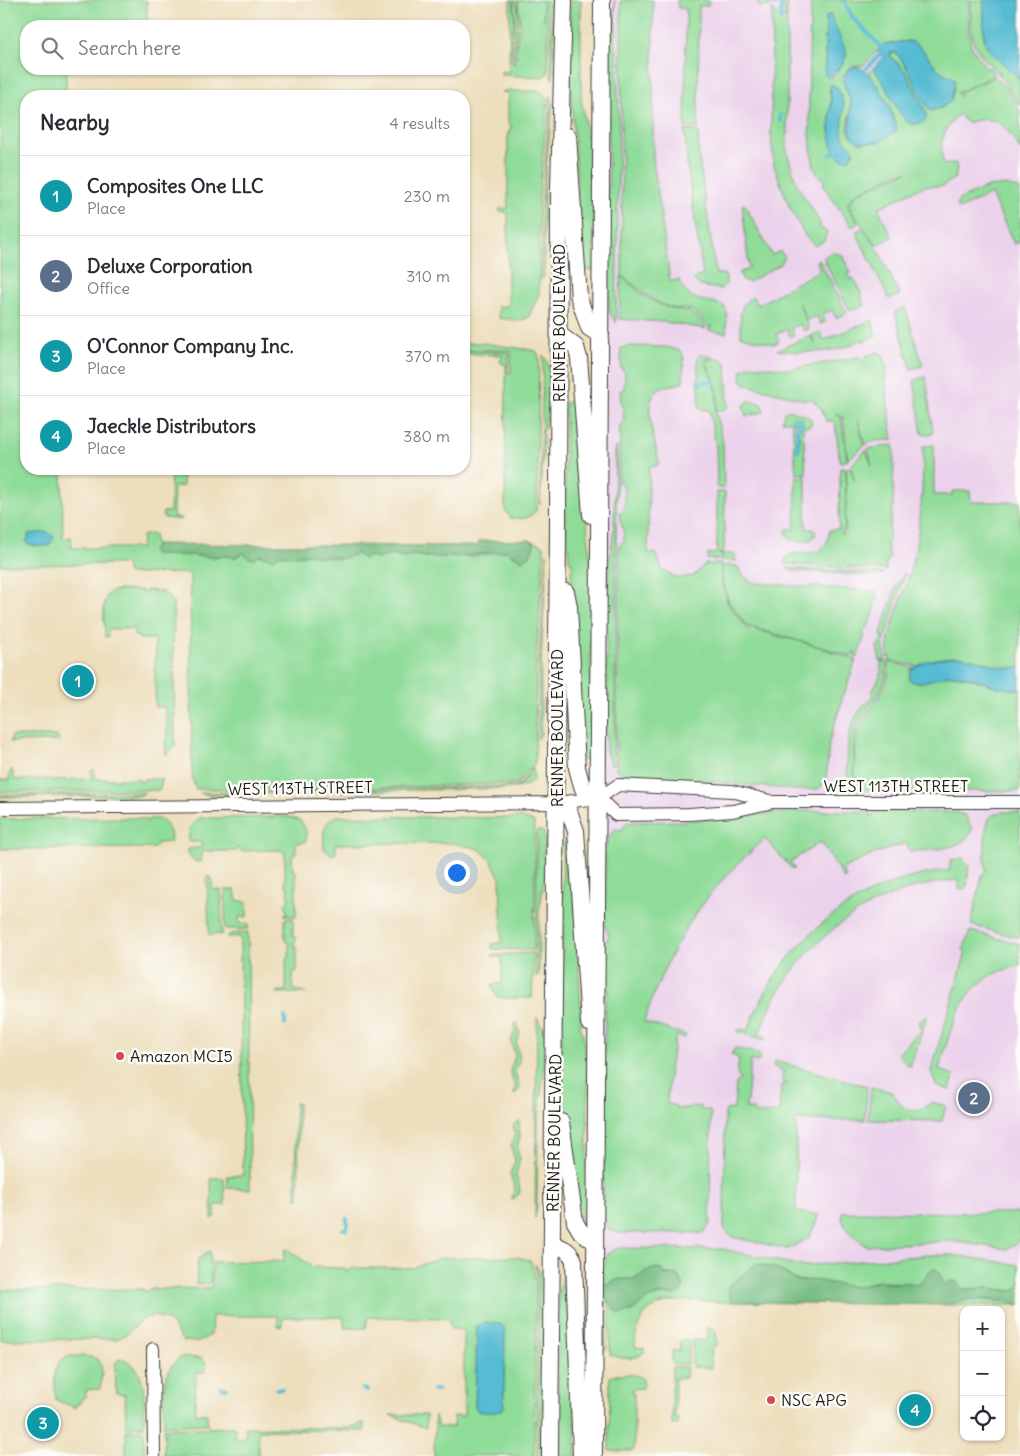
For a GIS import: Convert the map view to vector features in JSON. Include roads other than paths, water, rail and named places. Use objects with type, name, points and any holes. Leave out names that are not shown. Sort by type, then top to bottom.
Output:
[{"type":"main road","name":"RENNER BOULEVARD","points":[[550,1456],[560,335],[559,186],[564,0]]},
{"type":"main road","points":[[594,1456],[602,0]]},
{"type":"main road","points":[[562,107],[571,148],[580,298],[589,328],[601,335]]},
{"type":"main road","points":[[560,335],[576,347],[579,358],[592,529],[600,548]]},
{"type":"main road","points":[[558,552],[569,606],[577,768],[583,789],[587,793],[599,798]]},
{"type":"main road","points":[[556,802],[569,810],[576,831],[587,1018],[597,1044]]},
{"type":"main road","points":[[554,1085],[565,1140],[574,1222],[581,1232],[596,1242]]},
{"type":"main road","points":[[553,1244],[566,1249],[574,1261],[581,1456]]},
{"type":"street","name":"WEST 113TH STREET","points":[[0,808],[556,802],[599,798],[618,785],[732,791],[773,802]]},
{"type":"street","name":"WEST 113TH STREET","points":[[599,798],[616,815],[689,814],[734,810],[773,802],[1020,802]]},
{"type":"street","points":[[153,1349],[154,1456]]},
{"type":"water","points":[[984,0],[1020,0],[1020,80],[988,48],[984,30]]},
{"type":"water","points":[[830,14],[847,54],[843,63],[828,78],[825,75],[826,17]]},
{"type":"water","points":[[909,41],[920,48],[939,70],[951,76],[955,81],[951,101],[941,108],[931,111],[902,60],[896,53],[890,53],[891,57],[904,69],[927,115],[925,122],[915,124],[905,120],[873,68],[883,57],[877,51],[884,44]]},
{"type":"water","points":[[855,67],[862,69],[875,83],[887,102],[895,121],[897,128],[895,131],[881,141],[863,142],[856,140],[850,132],[851,103],[843,81],[847,71]]},
{"type":"water","points":[[831,84],[838,88],[844,105],[842,134],[844,140],[854,150],[850,159],[842,158],[836,154],[833,147],[830,129]]},
{"type":"water","points":[[47,532],[54,537],[49,546],[35,546],[26,543],[29,534]]},
{"type":"water","points":[[955,656],[1003,667],[1020,668],[1020,689],[1001,688],[969,677],[951,675],[919,682],[909,680],[911,670],[927,661]]},
{"type":"water","points":[[485,1322],[498,1323],[505,1330],[504,1408],[491,1412],[478,1411],[475,1406],[477,1326]]},
{"type":"waterway","points":[[844,0],[852,17],[881,47]]},
{"type":"waterway","points":[[781,6],[781,19]]},
{"type":"waterway","points":[[864,71],[881,53]]},
{"type":"waterway","points":[[780,115],[780,121]]},
{"type":"waterway","points":[[831,155],[836,150]]},
{"type":"waterway","points":[[698,382],[714,382]]},
{"type":"waterway","points":[[792,421],[801,420],[797,434],[798,451]]},
{"type":"waterway","points":[[285,1017],[285,1025]]},
{"type":"waterway","points":[[343,1229],[347,1229],[347,1219]]},
{"type":"waterway","points":[[221,1388],[226,1388]]},
{"type":"waterway","points":[[277,1389],[282,1389]]},
{"type":"waterway","points":[[363,1389],[367,1390]]},
{"type":"waterway","points":[[433,1390],[438,1390]]},
{"type":"place","name":"Composites One LLC","points":[[78,681]]},
{"type":"place","name":"Amazon MCI5","points":[[120,1056]]},
{"type":"place","name":"Deluxe Corporation","points":[[974,1098]]},
{"type":"place","name":"NSC APG","points":[[771,1400]]},
{"type":"place","name":"Jaeckle Distributors","points":[[915,1410]]},
{"type":"place","name":"O'Connor Company Inc.","points":[[43,1423]]}]
